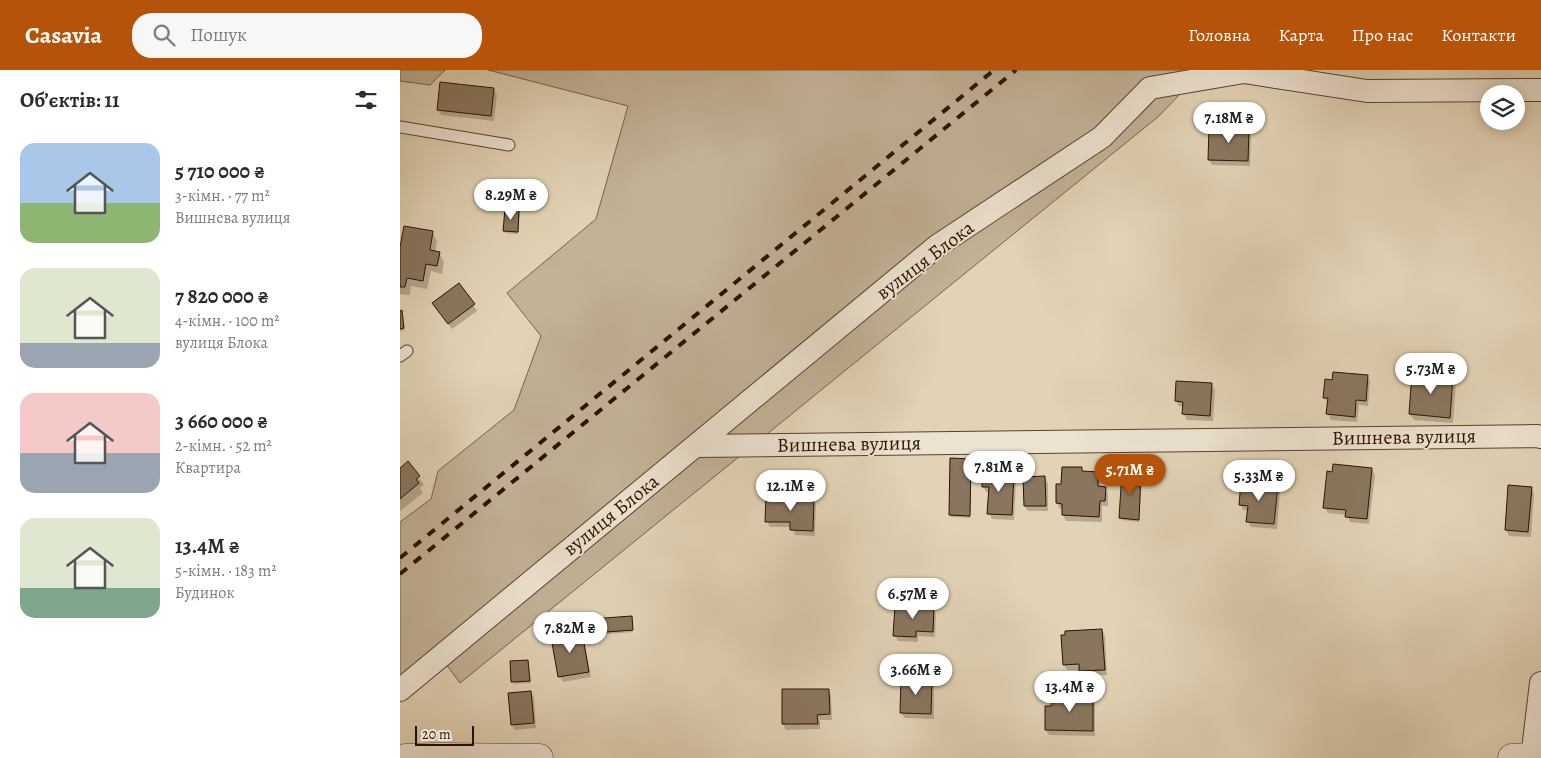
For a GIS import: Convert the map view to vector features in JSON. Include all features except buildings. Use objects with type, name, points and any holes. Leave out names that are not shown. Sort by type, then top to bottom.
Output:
[{"type":"street","name":"вулиця Блока","points":[[400,690],[937,246],[1102,137],[1153,79],[1244,72],[1367,92],[1541,90]]},
{"type":"street","name":"Вишнева вулиця","points":[[696,446],[1537,436],[1541,438]]},
{"type":"street","points":[[1532,758],[1541,683]]},
{"type":"street","points":[[1512,758],[1541,757]]},
{"type":"street","points":[[406,758],[539,758]]},
{"type":"lane","points":[[400,127],[509,145]]},
{"type":"shaded area","points":[[400,70],[445,70],[430,85],[400,81]]},
{"type":"shaded area","points":[[488,70],[1203,70],[1159,116],[460,683],[440,656],[400,690],[400,522],[431,499],[438,471],[514,410],[541,336],[507,293],[596,219],[628,106]]},
{"type":"railway","points":[[400,558],[994,70]]},
{"type":"railway","points":[[400,574],[1016,70]]}]
